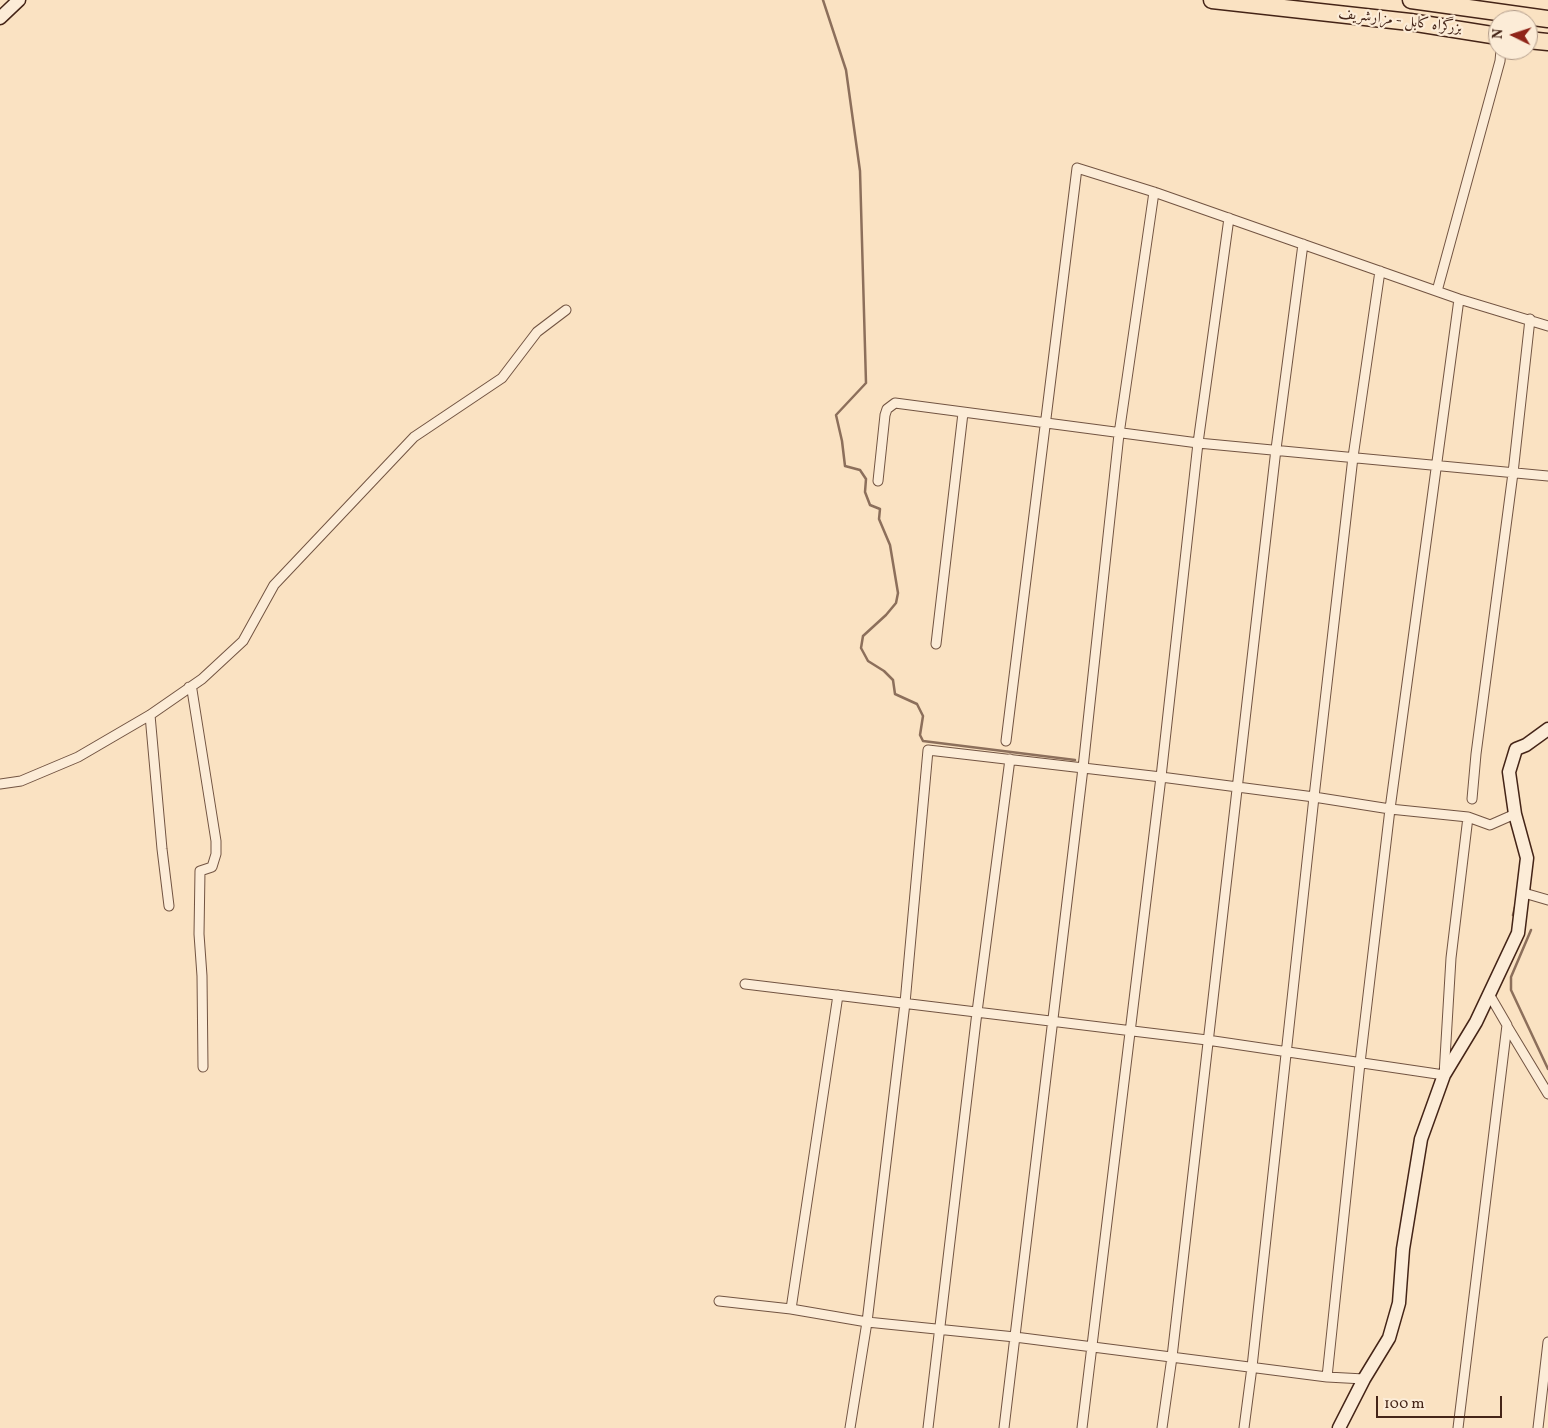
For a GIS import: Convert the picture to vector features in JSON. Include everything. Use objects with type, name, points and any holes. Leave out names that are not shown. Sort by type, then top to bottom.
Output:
[{"type":"highway","name":"بزرگراه کابل - مزارشریف","points":[[1212,0],[1410,22],[1488,34]]},
{"type":"highway","name":"بزرگراه کابل - مزارشریف","points":[[1419,0],[1548,19]]},
{"type":"street","points":[[0,18],[19,0]]},
{"type":"street","points":[[1437,291],[1500,60]]},
{"type":"street","points":[[1006,741],[1077,168],[1154,192],[1459,299],[1548,326]]},
{"type":"street","points":[[1004,1428],[1083,768],[1118,434],[1154,192]]},
{"type":"street","points":[[1082,1428],[1161,777],[1198,443],[1229,218]]},
{"type":"street","points":[[1162,1428],[1172,1357],[1276,450],[1303,244]]},
{"type":"street","points":[[1244,1428],[1353,458],[1380,271]]},
{"type":"street","points":[[1327,1377],[1360,1063],[1390,809],[1459,299]]},
{"type":"street","points":[[0,784],[21,780],[78,757],[150,715],[202,679],[243,641],[274,585],[414,437],[502,378],[537,332],[566,310]]},
{"type":"street","points":[[1472,799],[1476,754],[1513,473],[1530,319]]},
{"type":"street","points":[[878,481],[885,415],[887,409],[895,404],[1198,443],[1548,476]]},
{"type":"street","points":[[936,644],[963,412]]},
{"type":"street","points":[[189,687],[192,690],[216,841],[216,854],[212,866],[200,871],[199,934],[202,976],[203,1067]]},
{"type":"street","points":[[150,715],[162,849],[170,906]]},
{"type":"street","points":[[1339,1428],[1389,1338],[1399,1302],[1403,1249],[1421,1139],[1444,1075],[1476,1022],[1518,933],[1527,858],[1505,819],[1509,772],[1516,749],[1546,735]]},
{"type":"street","points":[[850,1428],[867,1322],[905,1003],[928,750],[1161,777],[1390,809],[1468,817],[1485,824],[1505,819]]},
{"type":"street","points":[[928,1428],[977,1012],[1010,759]]},
{"type":"street","points":[[1444,1075],[1451,958],[1468,817]]},
{"type":"street","points":[[1524,894],[1548,900]]},
{"type":"street","points":[[745,984],[1207,1040],[1444,1075]]},
{"type":"street","points":[[1489,994],[1548,1094]]},
{"type":"street","points":[[791,1309],[838,995]]},
{"type":"street","points":[[1458,1428],[1507,1025]]},
{"type":"street","points":[[719,1301],[791,1309],[867,1322],[1015,1337],[1327,1377],[1364,1380]]},
{"type":"street","points":[[1538,1428],[1548,1342]]},
{"type":"waterway","points":[[823,0],[846,70],[860,171],[866,383],[836,415],[845,466],[860,470],[866,479],[865,492],[870,505],[880,509],[879,519],[890,545],[898,593],[896,603],[863,636],[861,648],[868,661],[884,671],[893,680],[895,694],[917,704],[923,716],[920,735],[923,741],[1075,760]]},
{"type":"waterway","points":[[1513,915],[1515,907]]},
{"type":"waterway","points":[[1531,930],[1511,977],[1511,990],[1548,1069]]}]
